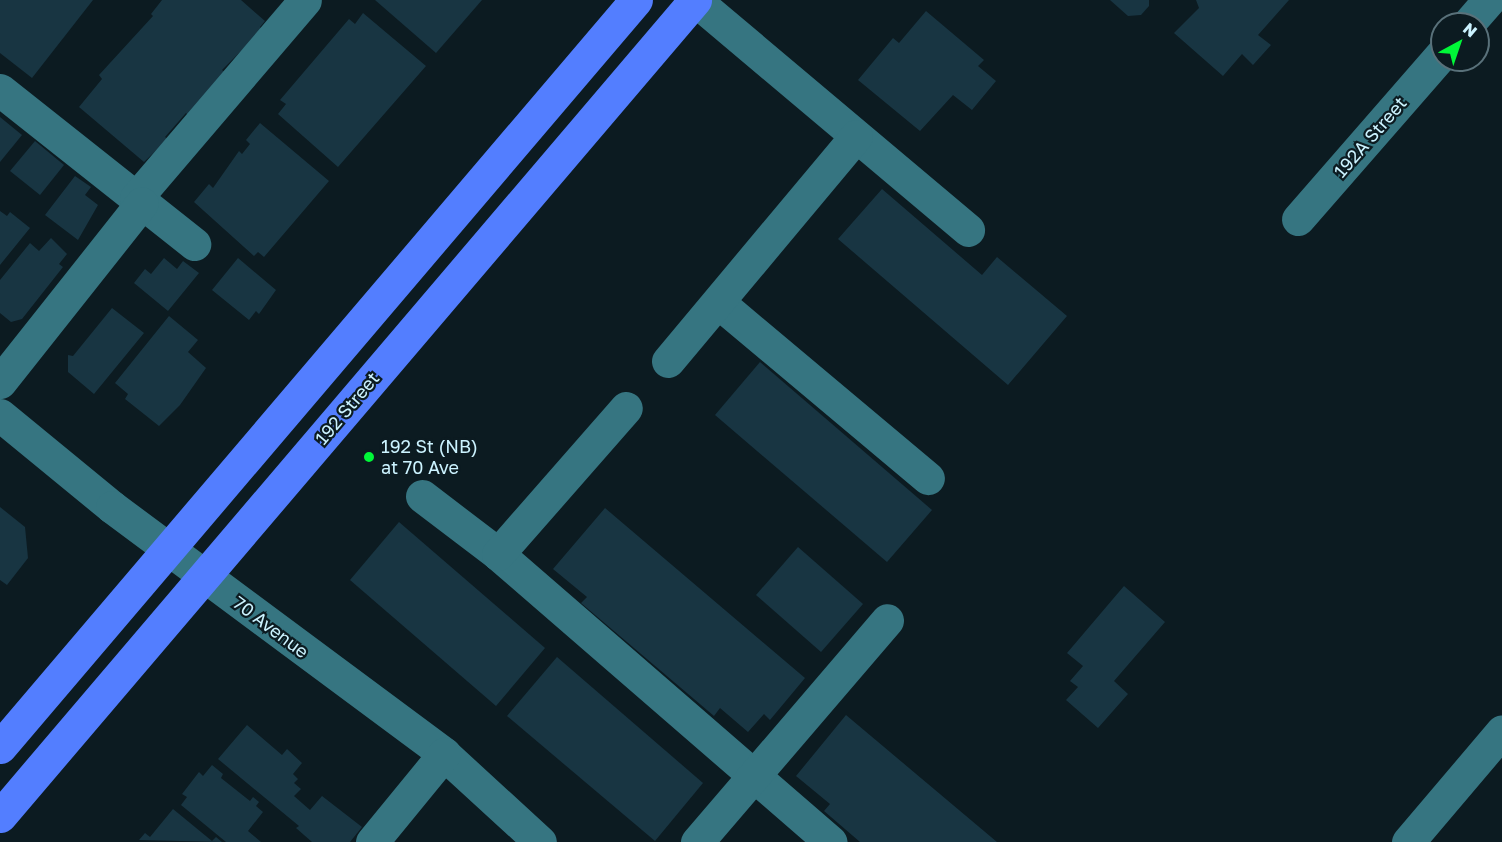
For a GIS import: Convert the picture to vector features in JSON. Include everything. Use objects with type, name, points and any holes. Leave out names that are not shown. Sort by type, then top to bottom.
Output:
[{"type":"main road","points":[[0,747],[636,0]]},
{"type":"main road","name":"192 Street","points":[[0,816],[695,0]]},
{"type":"street","points":[[0,382],[139,201],[304,0]]},
{"type":"street","points":[[695,0],[968,230]]},
{"type":"street","points":[[1478,12],[1489,0]]},
{"type":"street","name":"192A Street","points":[[1298,219],[1430,68]]},
{"type":"street","points":[[0,90],[194,244]]},
{"type":"street","points":[[668,361],[856,136]]},
{"type":"street","points":[[718,302],[928,478]]},
{"type":"street","points":[[498,554],[626,408]]},
{"type":"street","name":"70 Avenue","points":[[0,415],[168,549],[444,754],[540,842]]},
{"type":"street","points":[[422,496],[498,554],[831,842]]},
{"type":"street","points":[[698,842],[887,620]]},
{"type":"street","points":[[1408,842],[1502,731]]},
{"type":"street","points":[[372,842],[444,754]]},
{"type":"building","points":[[0,0],[93,0],[32,78],[0,53]]},
{"type":"building","points":[[162,0],[241,0],[265,21],[260,27],[262,30],[222,70],[226,73],[189,116],[186,113],[165,137],[168,139],[144,162],[79,107],[102,79],[99,75],[153,16],[151,14]]},
{"type":"building","points":[[375,0],[482,0],[436,53]]},
{"type":"building","points":[[1110,0],[1149,0],[1149,6],[1141,15],[1128,16]]},
{"type":"building","points":[[1196,0],[1289,0],[1258,35],[1271,45],[1253,65],[1242,54],[1223,76],[1174,33],[1199,8]]},
{"type":"building","points":[[926,11],[984,60],[978,66],[996,81],[972,110],[953,95],[920,131],[858,80],[893,38],[899,43]]},
{"type":"building","points":[[363,13],[426,66],[338,167],[278,114],[286,104],[280,100],[349,19],[355,24]]},
{"type":"building","points":[[0,117],[22,135],[0,162]]},
{"type":"building","points":[[260,123],[329,181],[264,257],[258,252],[254,256],[194,202],[209,184],[213,188],[239,151],[242,154],[250,144],[246,140]]},
{"type":"building","points":[[35,141],[64,165],[40,195],[10,171]]},
{"type":"building","points":[[75,176],[91,187],[85,195],[98,205],[78,240],[45,215]]},
{"type":"building","points":[[882,189],[982,275],[997,257],[1067,316],[1008,385],[838,239]]},
{"type":"building","points":[[0,211],[7,216],[10,212],[30,228],[0,265]]},
{"type":"building","points":[[51,238],[67,254],[59,264],[63,267],[22,319],[11,322],[0,313],[0,280],[30,243],[39,251]]},
{"type":"building","points":[[164,258],[177,269],[183,261],[199,273],[168,311],[134,283],[145,269],[151,274]]},
{"type":"building","points":[[238,258],[276,290],[259,314],[256,311],[249,320],[212,290]]},
{"type":"building","points":[[112,308],[144,333],[94,394],[68,372],[68,355],[73,356]]},
{"type":"building","points":[[169,316],[198,340],[188,352],[206,368],[180,405],[159,426],[125,399],[128,394],[115,383]]},
{"type":"building","points":[[760,362],[932,510],[887,562],[715,415]]},
{"type":"building","points":[[0,507],[25,527],[28,558],[7,585],[0,580]]},
{"type":"building","points":[[605,508],[805,678],[770,720],[764,714],[748,732],[720,708],[714,716],[581,603],[587,597],[553,569]]},
{"type":"building","points":[[399,522],[545,648],[496,706],[350,580]]},
{"type":"building","points":[[798,547],[863,604],[821,652],[756,595]]},
{"type":"building","points":[[1124,586],[1165,622],[1114,681],[1128,694],[1098,728],[1066,700],[1078,687],[1070,681],[1083,666],[1067,653]]},
{"type":"building","points":[[557,657],[703,783],[655,841],[507,716]]},
{"type":"building","points":[[846,715],[997,842],[860,842],[824,811],[830,804],[796,776]]},
{"type":"building","points":[[247,725],[282,755],[287,749],[302,763],[293,774],[298,779],[294,783],[301,789],[294,796],[310,810],[322,796],[362,827],[350,842],[312,842],[296,828],[299,826],[218,759]]},
{"type":"building","points":[[212,765],[223,774],[221,778],[250,801],[253,797],[259,802],[256,806],[263,812],[248,831],[261,842],[226,842],[181,805],[187,797],[182,794],[199,772],[203,776]]},
{"type":"building","points":[[173,809],[212,841],[216,837],[222,842],[139,840],[145,833],[150,837]]},
{"type":"place","name":"192 St (NB) at 70 Ave","points":[[369,457]]}]
